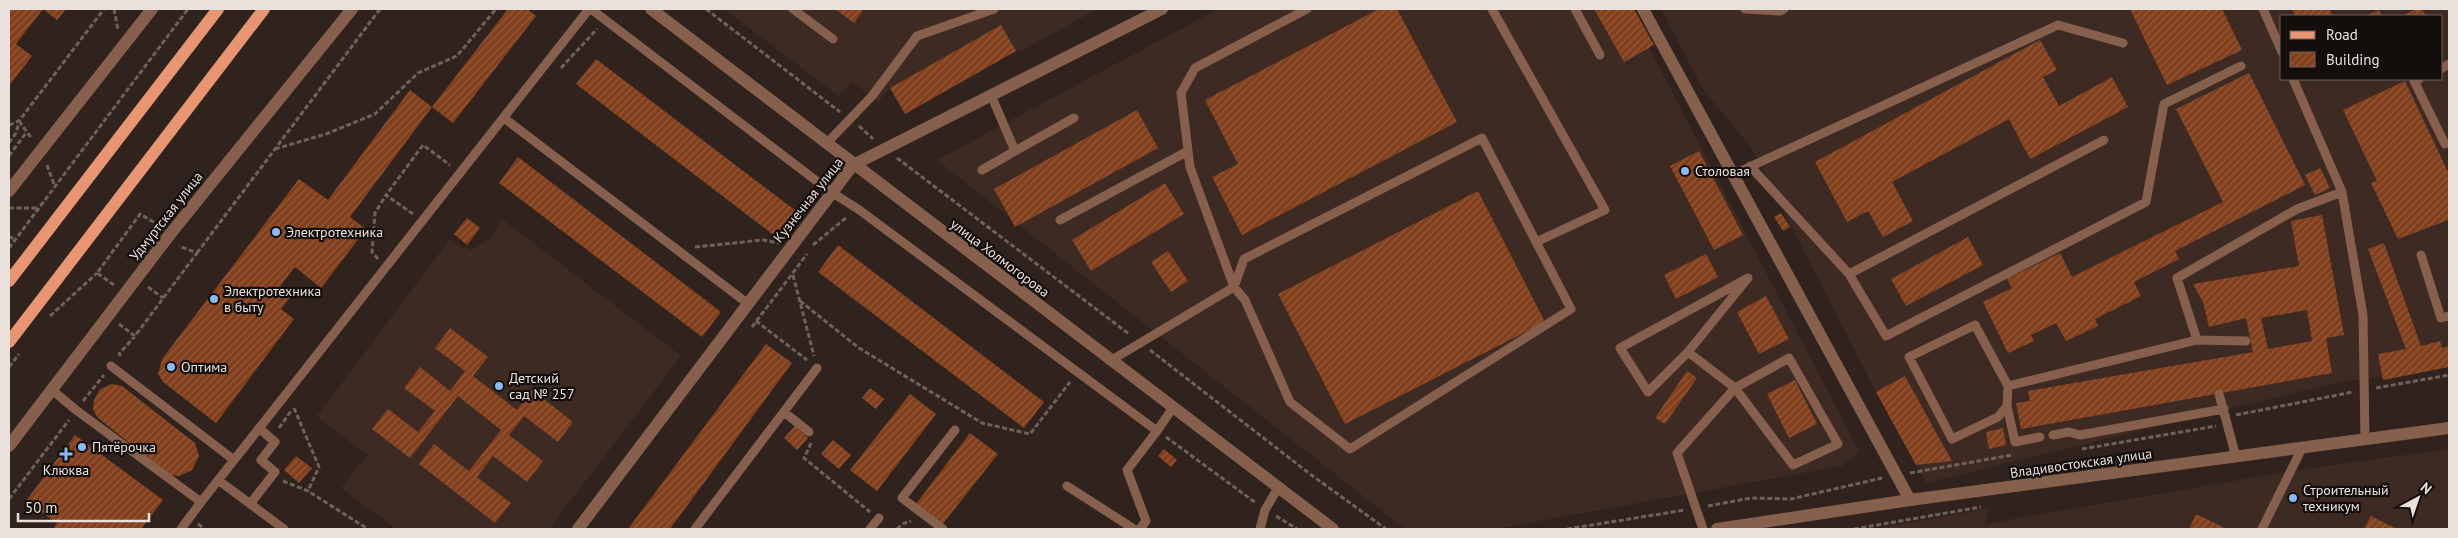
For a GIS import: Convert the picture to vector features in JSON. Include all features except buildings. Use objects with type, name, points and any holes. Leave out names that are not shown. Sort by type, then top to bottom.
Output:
[{"type":"main road","points":[[9,281],[218,9]]},
{"type":"main road","points":[[9,342],[264,9]]},
{"type":"street","points":[[9,191],[152,9]]},
{"type":"street","points":[[253,23],[270,9]]},
{"type":"street","name":"Удмуртская улица","points":[[9,446],[50,389],[170,233],[352,9]]},
{"type":"street","name":"улица Холмогорова","points":[[651,9],[1110,361],[1333,529]]},
{"type":"street","name":"Кузнечная улица","points":[[578,529],[853,165],[1162,9]]},
{"type":"street","points":[[1643,9],[1910,500]]},
{"type":"street","name":"Владивостокская улица","points":[[1725,529],[1910,500],[2449,428]]},
{"type":"lane","points":[[182,529],[218,480],[590,9],[831,192],[858,209],[1157,431]]},
{"type":"lane","points":[[793,9],[833,39]]},
{"type":"lane","points":[[826,144],[850,120],[917,36],[994,9]]},
{"type":"lane","points":[[1110,361],[1234,287],[1244,259],[1482,138],[1571,309],[1350,448],[1290,402],[1245,300],[1234,287],[1190,167],[1181,93],[1195,68],[1307,9]]},
{"type":"lane","points":[[1492,9],[1605,210],[1536,242]]},
{"type":"lane","points":[[1575,9],[1600,55]]},
{"type":"lane","points":[[1745,9],[1780,11],[1784,9]]},
{"type":"lane","points":[[2263,9],[2280,47]]},
{"type":"lane","points":[[1732,175],[2058,25],[2123,43]]},
{"type":"lane","points":[[1750,166],[1849,274],[1886,336],[2146,202],[2164,104],[2241,66]]},
{"type":"lane","points":[[2293,80],[2342,192],[2363,315],[2365,439]]},
{"type":"lane","points":[[2416,80],[2414,81],[2445,144]]},
{"type":"lane","points":[[991,95],[1016,151]]},
{"type":"lane","points":[[504,118],[747,303]]},
{"type":"lane","points":[[982,170],[1074,118]]},
{"type":"lane","points":[[1849,274],[2104,140]]},
{"type":"lane","points":[[1060,220],[1188,151]]},
{"type":"lane","points":[[2197,340],[2177,278],[2296,209],[2342,192]]},
{"type":"lane","points":[[2422,255],[2441,318],[2449,316]]},
{"type":"lane","points":[[1748,278],[1724,307],[1688,352],[1648,392],[1620,348],[1748,278]]},
{"type":"lane","points":[[2007,406],[1998,417],[1952,439],[1909,357],[1975,325],[2008,386],[2007,406],[2015,442],[2040,436]]},
{"type":"lane","points":[[2008,386],[2197,340],[2246,341]]},
{"type":"lane","points":[[1688,352],[1735,388],[1793,466],[1838,444],[1789,358],[1735,388],[1678,453],[1702,529]]},
{"type":"lane","points":[[111,366],[234,460]]},
{"type":"lane","points":[[695,529],[817,368]]},
{"type":"lane","points":[[50,389],[201,502]]},
{"type":"lane","points":[[2219,394],[2236,457]]},
{"type":"lane","points":[[1140,529],[1147,525],[1127,470],[1172,408]]},
{"type":"lane","points":[[2053,436],[2069,432],[2080,435],[2224,409]]},
{"type":"lane","points":[[784,412],[809,432]]},
{"type":"lane","points":[[250,504],[275,472],[261,460],[275,442],[259,428]]},
{"type":"lane","points":[[943,529],[902,498],[955,430]]},
{"type":"lane","points":[[2262,529],[2302,448]]},
{"type":"lane","points":[[218,480],[284,529]]},
{"type":"lane","points":[[1066,486],[1134,529]]},
{"type":"lane","points":[[1260,529],[1266,510],[1278,488]]},
{"type":"lane","points":[[870,529],[879,518]]},
{"type":"path","points":[[9,143],[16,133],[19,122],[104,9]]},
{"type":"path","points":[[9,248],[188,9]]},
{"type":"path","points":[[9,499],[135,336],[380,9]]},
{"type":"path","points":[[275,149],[326,134],[375,114],[418,73],[457,56],[496,9]]},
{"type":"path","points":[[706,9],[885,149],[1310,474],[1386,529]]},
{"type":"path","points":[[9,125],[19,122]]},
{"type":"path","points":[[9,156],[26,133]]},
{"type":"path","points":[[385,268],[372,252],[375,213],[423,145],[460,173]]},
{"type":"path","points":[[386,195],[422,221]]},
{"type":"path","points":[[9,208],[39,208]]},
{"type":"path","points":[[750,329],[814,243],[858,209]]},
{"type":"path","points":[[45,322],[97,273],[140,214],[170,233],[179,246],[197,253]]},
{"type":"path","points":[[9,236],[15,240]]},
{"type":"path","points":[[678,250],[763,240],[790,246]]},
{"type":"path","points":[[97,273],[125,293]]},
{"type":"path","points":[[792,274],[817,368]]},
{"type":"path","points":[[154,291],[163,298]]},
{"type":"path","points":[[800,301],[859,348],[982,423],[1030,434],[1078,372]]},
{"type":"path","points":[[756,321],[817,368]]},
{"type":"path","points":[[119,324],[135,336]]},
{"type":"path","points":[[9,367],[22,351]]},
{"type":"path","points":[[120,354],[127,360]]},
{"type":"path","points":[[294,408],[319,467],[308,491]]},
{"type":"path","points":[[1157,431],[1266,510],[1296,529]]},
{"type":"path","points":[[809,432],[814,437],[804,458],[879,518]]},
{"type":"path","points":[[1567,529],[1751,498],[1791,499],[1896,475]]},
{"type":"path","points":[[271,477],[308,491],[368,529]]},
{"type":"path","points":[[898,529],[902,524],[913,520],[919,525]]},
{"type":"shaded area","points":[[724,9],[1097,9],[1021,51],[1016,51],[905,114],[890,88],[878,102],[852,81],[839,96]]},
{"type":"shaded area","points":[[1218,9],[1629,9],[1859,451],[1842,466],[1495,529],[1405,529],[937,160]]},
{"type":"shaded area","points":[[1661,9],[2449,9],[2449,367],[2335,383],[1926,483],[1876,392],[1751,147],[1704,91]]},
{"type":"shaded area","name":"Детский сад № 257","points":[[503,220],[681,356],[549,529],[396,529],[341,488],[367,455],[317,416],[450,239],[463,249],[465,247],[472,250],[488,240]]},
{"type":"shaded area","name":"Строительный техникум","points":[[2449,449],[2449,529],[1874,529],[1989,508],[1985,524],[2291,471]]},
{"type":"place","name":"Столовая","points":[[1685,171]]},
{"type":"place","name":"Электротехника","points":[[276,232]]},
{"type":"place","name":"Электротехника в быту","points":[[214,299]]},
{"type":"place","name":"Оптима","points":[[171,367]]},
{"type":"place","name":"Детский сад № 257","points":[[499,386]]},
{"type":"place","name":"Пятёрочка","points":[[82,447]]},
{"type":"place","name":"Клюква","points":[[66,454]]},
{"type":"place","name":"Строительный техникум","points":[[2293,498]]}]
